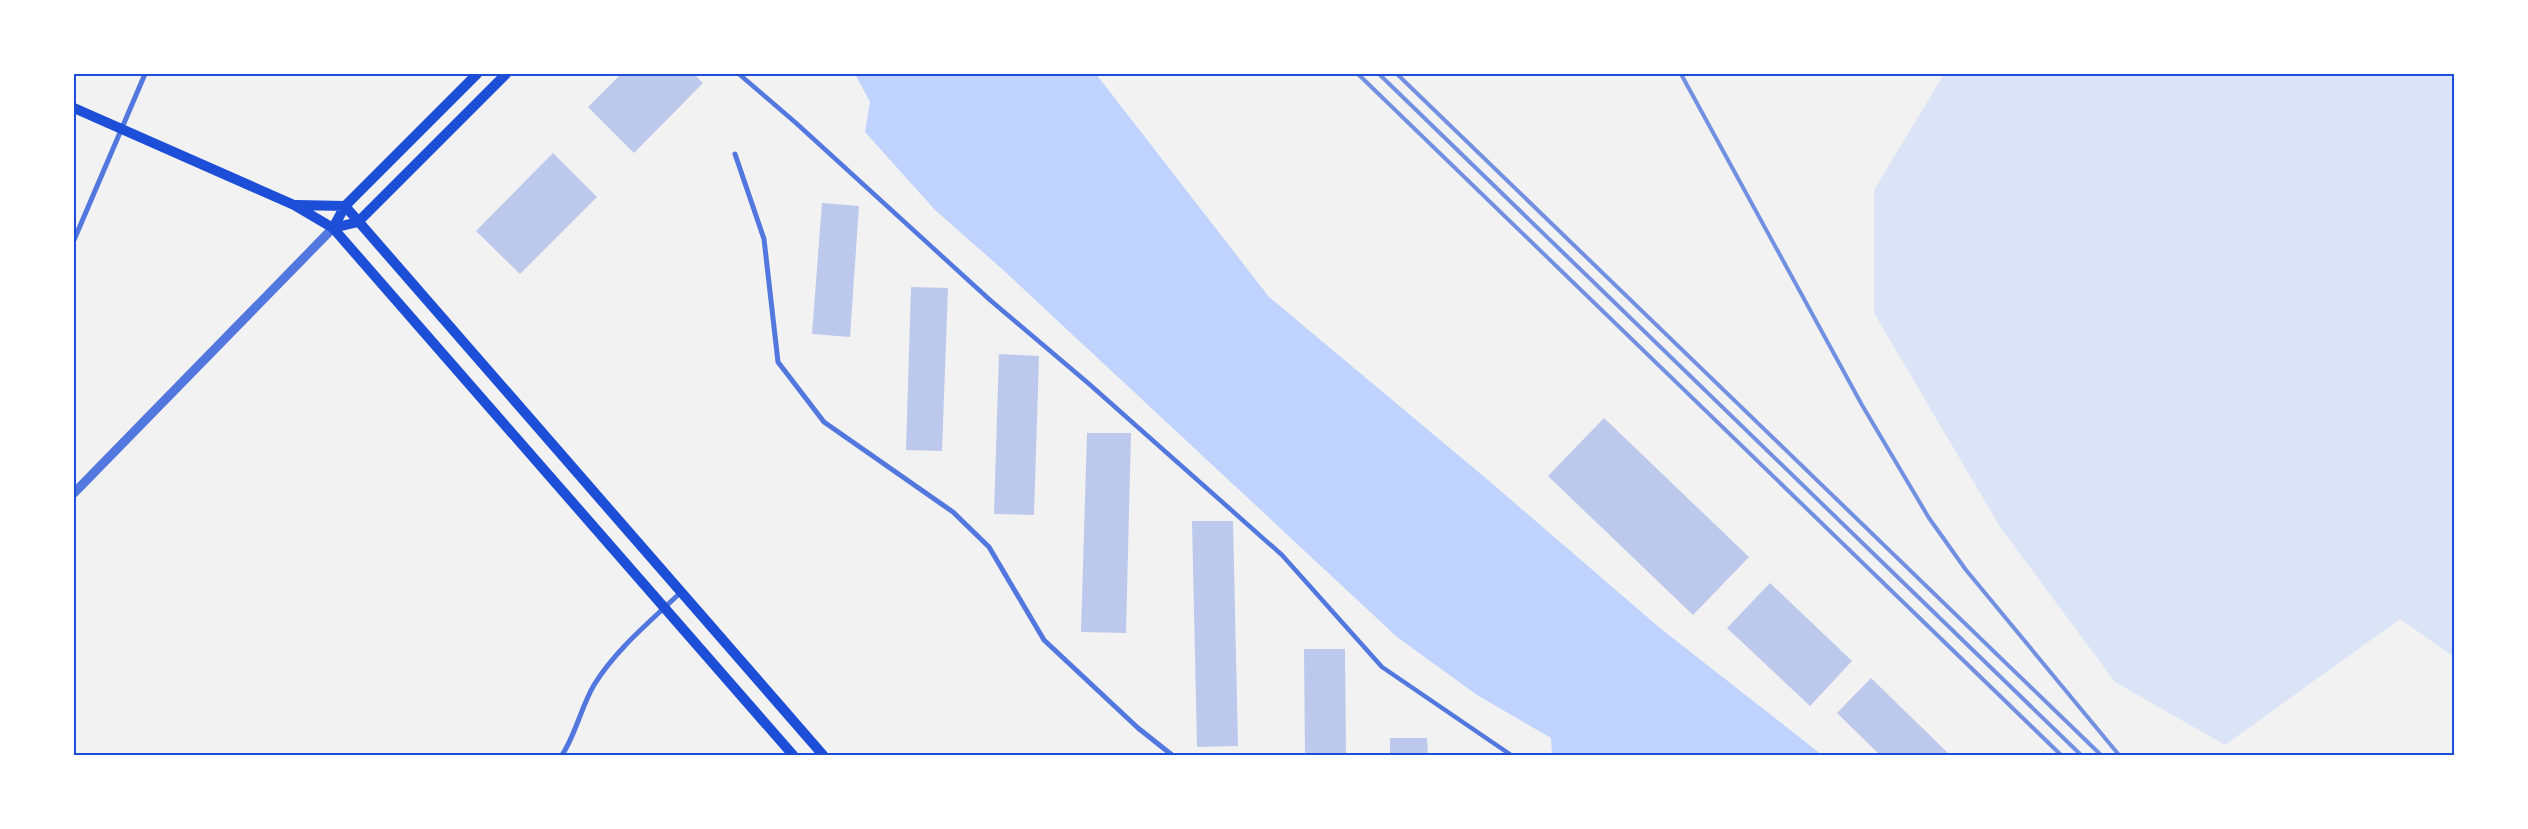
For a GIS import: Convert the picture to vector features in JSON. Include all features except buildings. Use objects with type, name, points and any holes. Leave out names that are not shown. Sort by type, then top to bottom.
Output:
[{"type":"main road","points":[[333,228],[344,206],[477,74]]},
{"type":"main road","points":[[333,228],[358,222],[506,74]]},
{"type":"main road","points":[[74,108],[294,204],[333,228],[793,755]]},
{"type":"main road","points":[[294,204],[344,206],[823,755]]},
{"type":"street","points":[[74,240],[145,74]]},
{"type":"street","points":[[739,74],[796,123],[990,300],[1088,383],[1282,555],[1382,667],[1511,755]]},
{"type":"street","points":[[735,154],[764,239],[778,362],[824,422],[953,512],[989,547],[1044,640],[1138,728],[1172,755]]},
{"type":"street","points":[[74,493],[333,228]]},
{"type":"street","points":[[562,755],[578,716],[595,684],[623,648],[681,592]]},
{"type":"shaded area","points":[[1944,74],[2454,74],[2454,657],[2400,619],[2225,745],[2115,682],[2000,527],[1874,313],[1874,190]]},
{"type":"water","points":[[855,74],[1096,74],[1269,297],[1488,480],[1660,628],[1822,755],[1552,755],[1551,738],[1477,695],[1397,637],[1001,268],[935,210],[865,132],[870,102]]},
{"type":"railway","points":[[1358,74],[2061,755]]},
{"type":"railway","points":[[1379,74],[2081,755]]},
{"type":"railway","points":[[1397,74],[2101,755]]},
{"type":"railway","points":[[1681,74],[1862,405],[1929,518],[1966,570],[2119,755]]}]
